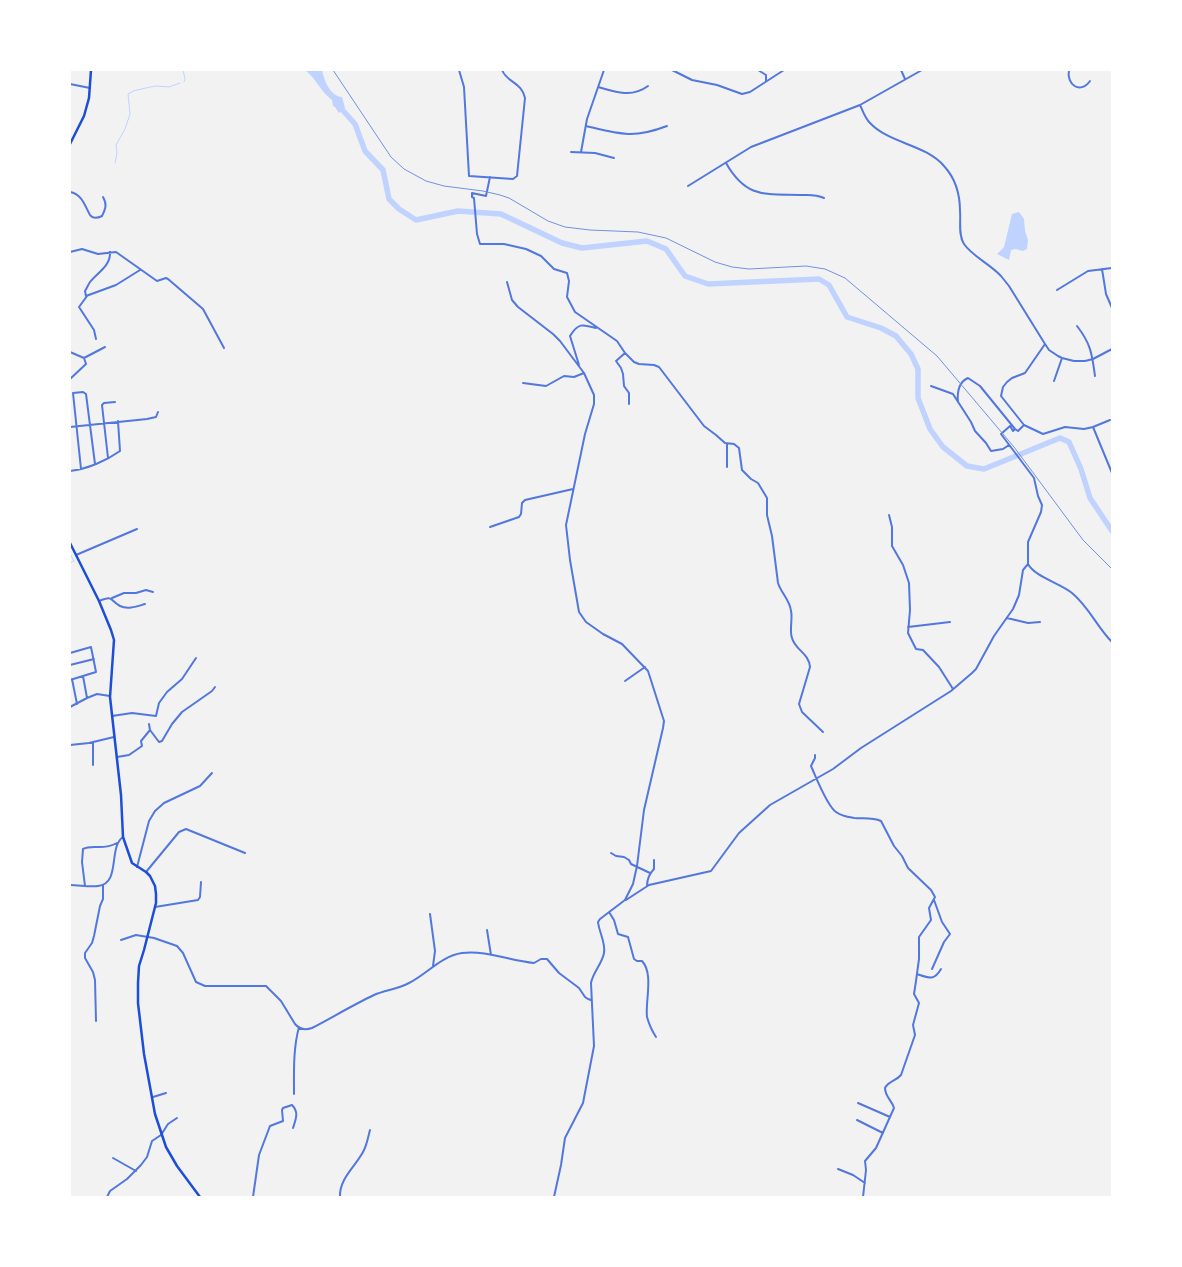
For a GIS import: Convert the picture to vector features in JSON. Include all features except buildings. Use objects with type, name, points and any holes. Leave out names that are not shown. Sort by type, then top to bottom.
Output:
[{"type":"main road","points":[[70,142],[84,116],[89,98],[91,70]]},
{"type":"main road","points":[[70,543],[99,601],[114,640],[110,696],[122,804],[123,837],[132,863],[146,872],[155,886],[155,907],[139,966],[138,1003],[144,1054],[155,1114],[161,1135],[170,1156],[200,1197]]},
{"type":"street","points":[[459,70],[464,88],[469,176],[513,179],[517,176],[524,98],[521,88],[506,77],[502,70]]},
{"type":"street","points":[[581,152],[586,126],[604,70]]},
{"type":"street","points":[[672,70],[692,80],[716,85],[742,94],[748,93],[784,70]]},
{"type":"street","points":[[758,70],[766,75],[766,81]]},
{"type":"street","points":[[901,70],[905,79]]},
{"type":"street","points":[[688,186],[758,144],[860,105],[922,70]]},
{"type":"street","points":[[1069,70],[1069,80],[1074,86],[1081,87],[1090,82]]},
{"type":"street","points":[[70,84],[90,88]]},
{"type":"street","points":[[598,87],[628,94],[638,92],[648,86]]},
{"type":"street","points":[[860,105],[868,120],[874,127],[887,135],[932,155],[941,162],[948,171],[958,193],[963,243],[974,255],[993,267],[1001,276],[1009,286],[1049,350],[1062,358],[1078,361],[1093,360],[1112,349]]},
{"type":"street","points":[[586,126],[627,135],[642,134],[667,126]]},
{"type":"street","points":[[571,152],[603,154],[614,158]]},
{"type":"street","points":[[726,163],[739,182],[752,190],[768,194],[815,195],[824,198]]},
{"type":"street","points":[[490,177],[486,196],[472,193],[476,217],[476,234],[480,244],[504,244],[526,249],[541,256],[554,269],[567,273],[569,282],[568,297],[573,309],[617,341],[632,360],[637,363],[654,364],[659,367],[704,426],[727,444],[734,444],[739,448],[742,470],[751,479],[758,483],[767,498],[767,515],[772,536],[778,583],[780,590],[786,598],[791,610],[792,638],[803,651],[810,666],[799,704],[802,712],[823,732]]},
{"type":"street","points":[[70,192],[74,193],[80,198],[90,215],[96,218],[102,216],[106,209],[106,203],[103,197]]},
{"type":"street","points":[[70,252],[82,249],[96,254],[110,252],[118,254],[157,281],[166,278],[168,279],[203,309],[224,348]]},
{"type":"street","points":[[87,296],[85,291],[90,282],[109,260],[110,252]]},
{"type":"street","points":[[1057,290],[1083,273],[1092,270],[1112,268]]},
{"type":"street","points":[[1102,269],[1106,294],[1112,308]]},
{"type":"street","points":[[96,339],[94,330],[79,306],[87,296],[119,284],[140,270]]},
{"type":"street","points":[[507,282],[512,300],[533,320],[553,334],[584,373],[594,395],[566,525],[570,560],[579,612],[586,622],[603,634],[622,644],[645,667],[650,674],[664,723],[644,810],[637,866],[633,884],[625,900]]},
{"type":"street","points":[[579,366],[570,336],[585,324],[598,328]]},
{"type":"street","points":[[1077,326],[1088,341],[1093,360],[1094,376]]},
{"type":"street","points":[[1045,344],[1025,373],[1010,380],[1003,387],[1001,392],[1001,396],[1024,425],[1043,434],[1065,427],[1084,429],[1093,428],[1110,420]]},
{"type":"street","points":[[84,358],[105,347]]},
{"type":"street","points":[[70,352],[84,358],[86,364],[70,379]]},
{"type":"street","points":[[625,353],[616,362],[620,368],[624,386],[629,393],[629,404]]},
{"type":"street","points":[[1054,381],[1062,358]]},
{"type":"street","points":[[523,383],[546,386],[564,376],[574,377],[584,373]]},
{"type":"street","points":[[958,403],[958,391],[961,383],[968,378],[980,386],[1016,429]]},
{"type":"street","points":[[931,386],[953,394],[975,431],[991,450],[1003,449],[1010,445]]},
{"type":"street","points":[[81,469],[72,393],[83,392],[86,394],[95,464]]},
{"type":"street","points":[[108,458],[102,405],[104,403],[115,402]]},
{"type":"street","points":[[70,426],[156,417],[158,412]]},
{"type":"street","points":[[70,471],[95,464],[120,451],[118,421]]},
{"type":"street","points":[[1024,425],[1018,431],[1016,429],[1013,431],[1010,426],[1001,434],[1035,480],[1038,496],[1042,505],[1041,512],[1028,542],[1028,564],[1034,572],[1067,589],[1082,601],[1103,632],[1112,642]]},
{"type":"street","points":[[1093,428],[1112,473]]},
{"type":"street","points":[[727,444],[727,467]]},
{"type":"street","points":[[490,527],[519,518],[521,514],[521,505],[525,500],[573,489]]},
{"type":"street","points":[[889,515],[892,527],[892,546],[903,565],[909,583],[910,610],[908,633],[916,648],[923,650],[939,667],[953,689]]},
{"type":"street","points":[[76,555],[137,530]]},
{"type":"street","points":[[554,1197],[562,1165],[565,1138],[583,1103],[594,1046],[591,985],[593,976],[604,954],[598,922],[600,919],[647,886],[711,871],[734,839],[760,813],[781,798],[833,769],[862,748],[953,689],[976,669],[991,641],[1017,602],[1023,570],[1028,564]]},
{"type":"street","points":[[99,601],[124,593],[136,593],[146,590],[153,592]]},
{"type":"street","points":[[112,598],[122,607],[133,608],[145,604]]},
{"type":"street","points":[[1007,618],[1028,623],[1040,622]]},
{"type":"street","points":[[908,627],[950,622]]},
{"type":"street","points":[[70,653],[91,647],[96,672],[71,679],[77,704]]},
{"type":"street","points":[[112,716],[132,713],[156,716],[159,703],[167,692],[182,679],[196,658]]},
{"type":"street","points":[[70,665],[94,659]]},
{"type":"street","points":[[625,681],[645,667]]},
{"type":"street","points":[[83,676],[87,698]]},
{"type":"street","points":[[150,724],[150,730],[160,742],[162,741],[172,724],[182,712],[212,691],[215,687]]},
{"type":"street","points":[[70,707],[96,694],[110,696]]},
{"type":"street","points":[[117,757],[129,755],[142,746],[141,741],[150,730]]},
{"type":"street","points":[[70,745],[114,737]]},
{"type":"street","points":[[92,742],[93,765]]},
{"type":"street","points":[[815,755],[815,759],[811,764],[816,778],[835,812],[847,817],[874,818],[881,821],[908,868],[933,892],[935,897],[934,900],[942,922],[950,934],[944,942],[932,969]]},
{"type":"street","points":[[137,867],[149,821],[155,811],[164,803],[200,786],[212,772]]},
{"type":"street","points":[[146,872],[183,829],[245,852]]},
{"type":"street","points":[[85,886],[82,862],[83,848],[105,848],[117,843],[123,837]]},
{"type":"street","points":[[70,885],[98,886],[103,885],[109,880],[117,843]]},
{"type":"street","points":[[611,853],[616,856],[624,857],[629,860],[631,864],[650,873]]},
{"type":"street","points":[[647,886],[650,873],[654,869],[654,860]]},
{"type":"street","points":[[155,907],[198,900],[200,897],[201,882]]},
{"type":"street","points":[[96,1021],[95,980],[93,972],[85,958],[85,953],[92,943],[94,936],[100,906],[103,899],[103,885]]},
{"type":"street","points":[[863,1197],[866,1170],[865,1161],[876,1148],[894,1108],[886,1096],[885,1088],[889,1083],[900,1076],[915,1035],[913,1025],[919,1003],[914,994],[919,958],[919,937],[931,920],[929,910],[934,900]]},
{"type":"street","points":[[609,912],[614,920],[618,934],[628,937],[634,959],[637,961],[642,961],[645,965],[648,987],[647,1018],[656,1037]]},
{"type":"street","points":[[430,914],[435,952],[433,968]]},
{"type":"street","points":[[487,930],[491,955]]},
{"type":"street","points":[[121,940],[136,935],[169,942],[179,947],[196,982],[199,984],[263,986],[269,988],[281,1001],[293,1022],[299,1027],[307,1030],[374,996],[404,986],[443,960],[459,954],[474,953],[491,955],[534,963],[541,959],[547,959],[559,973],[579,988],[588,1000],[591,1000]]},
{"type":"street","points":[[917,974],[928,978],[933,977],[938,974],[941,969]]},
{"type":"street","points":[[294,1094],[296,1036],[299,1027]]},
{"type":"street","points":[[153,1097],[166,1093]]},
{"type":"street","points":[[858,1104],[890,1117]]},
{"type":"street","points":[[253,1197],[257,1164],[261,1148],[270,1126],[283,1121],[283,1108],[292,1105],[296,1110],[297,1115],[293,1128]]},
{"type":"street","points":[[107,1197],[110,1191],[128,1179],[136,1171],[145,1160],[152,1140],[161,1135],[168,1124],[177,1118]]},
{"type":"street","points":[[858,1120],[883,1133]]},
{"type":"street","points":[[340,1197],[342,1184],[363,1152],[370,1130]]},
{"type":"street","points":[[113,1158],[136,1171]]},
{"type":"street","points":[[838,1169],[853,1174],[865,1183]]},
{"type":"water","points":[[305,70],[322,70],[328,87],[334,94],[342,97],[345,108],[339,113],[333,106],[332,100],[324,93]]},
{"type":"water","points":[[1019,212],[1024,219],[1025,231],[1028,240],[1027,249],[1023,251],[1016,249],[1011,250],[1009,260],[997,254],[1004,247],[1012,214]]},
{"type":"waterway","points":[[183,70],[185,79],[184,82]]},
{"type":"waterway","points":[[115,163],[117,153],[116,145],[125,129],[130,114],[128,94],[133,91],[150,87],[169,87],[180,83]]},
{"type":"waterway","points":[[338,105],[355,124],[365,151],[383,170],[389,199],[399,209],[416,220],[458,211],[501,214],[562,243],[582,248],[647,241],[666,249],[685,276],[708,284],[819,279],[829,285],[847,317],[881,328],[896,336],[911,354],[918,369],[918,398],[930,429],[943,447],[967,466],[984,469],[1060,438],[1069,442],[1081,469],[1090,498],[1112,531]]},
{"type":"waterway","points":[[70,554],[74,561],[70,563]]},
{"type":"railway","points":[[333,70],[391,157],[404,169],[426,181],[444,186],[483,191],[500,195],[509,198],[548,221],[565,227],[590,230],[638,232],[666,238],[715,262],[732,267],[749,269],[806,266],[825,269],[845,278],[937,356],[1014,447],[1083,540],[1112,569]]}]
